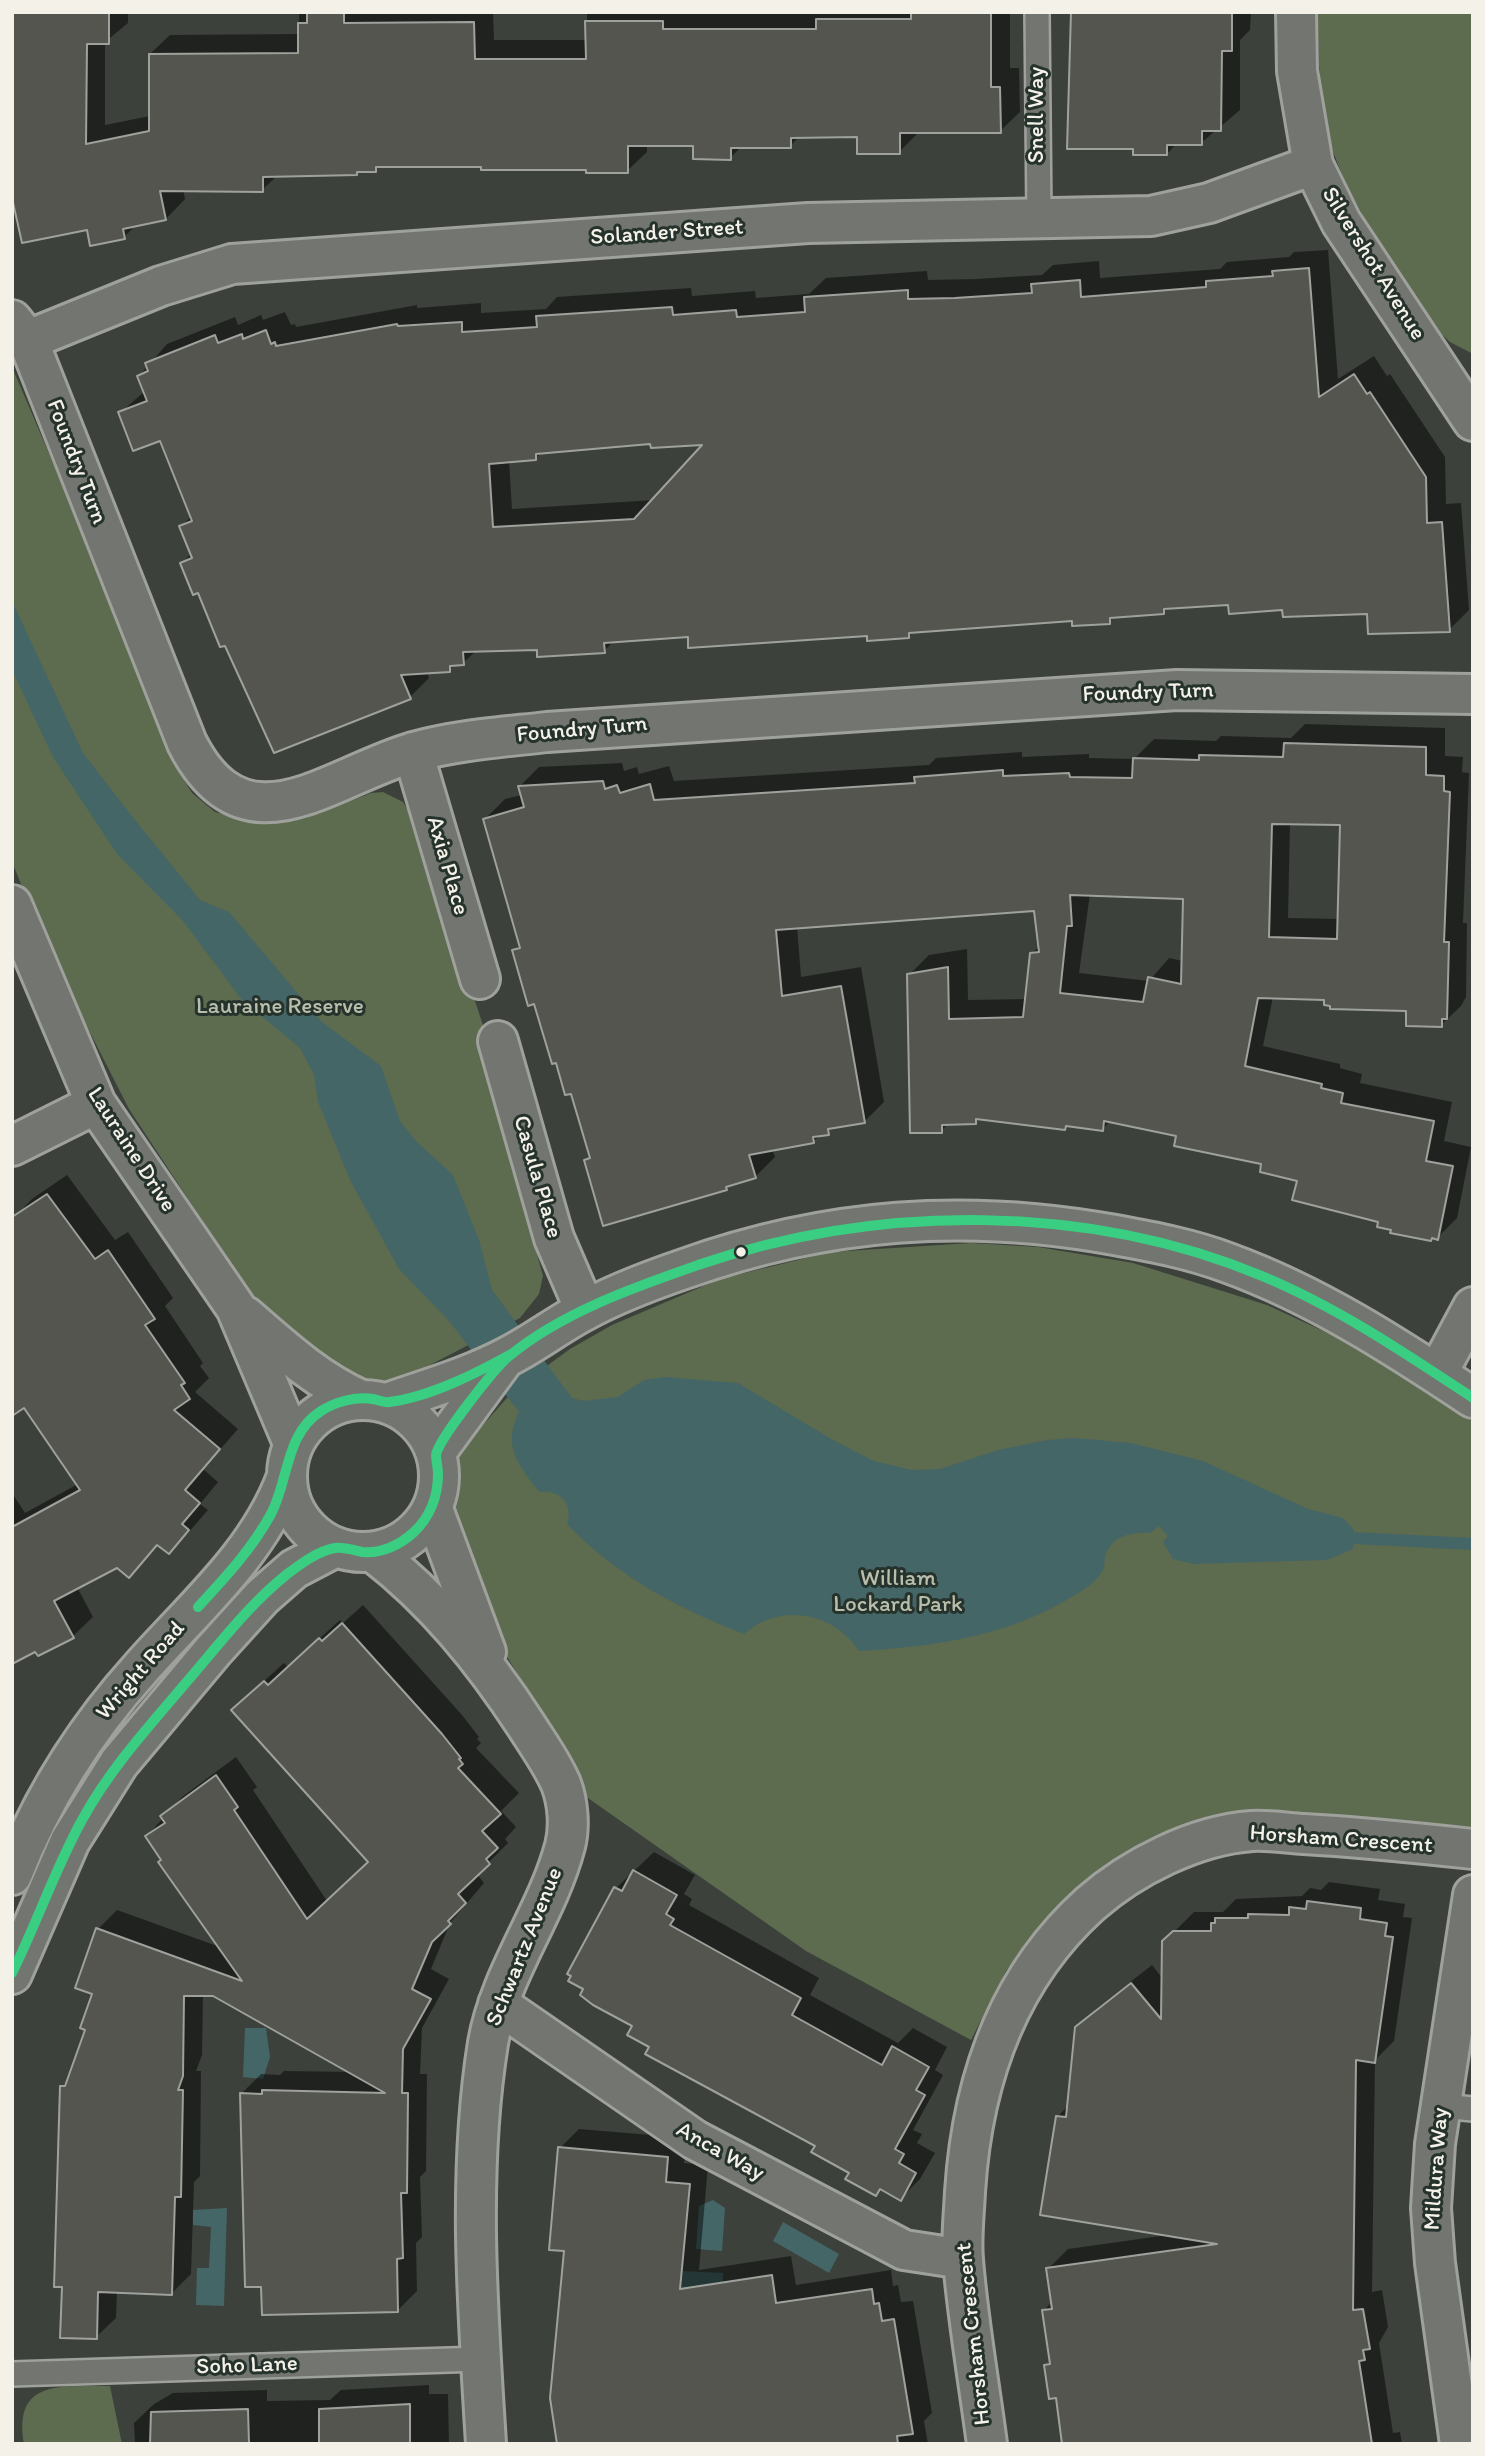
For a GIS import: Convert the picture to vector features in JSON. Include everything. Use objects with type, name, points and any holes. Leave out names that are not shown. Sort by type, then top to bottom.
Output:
[{"type":"street","name":"Silvershot Avenue","points":[[1296,12],[1297,71],[1312,165],[1341,222],[1471,413]]},
{"type":"street","name":"Solander Street","points":[[20,330],[232,264],[808,223],[1152,216],[1209,202],[1312,165]]},
{"type":"street","name":"Foundry Turn","points":[[20,330],[195,759],[209,778],[244,802],[278,803],[309,794],[413,752],[463,742],[547,732],[1164,690],[1473,694]]},
{"type":"street","name":"Axia Place","points":[[413,752],[480,979]]},
{"type":"street","name":"Lauraine Drive","points":[[12,905],[96,1104],[236,1308],[306,1368],[335,1388],[373,1401]]},
{"type":"street","name":"Casula Place","points":[[498,1041],[554,1238],[569,1319]]},
{"type":"street","points":[[12,1146],[96,1104]]},
{"type":"street","points":[[373,1401],[417,1422],[436,1452],[439,1471],[433,1509],[408,1538],[354,1550],[306,1528],[296,1513],[289,1461],[304,1426],[320,1412],[339,1402],[373,1401],[491,1369],[569,1319],[685,1269],[796,1236],[847,1226],[900,1221],[1009,1220],[1169,1245],[1228,1263],[1353,1321],[1473,1398]]},
{"type":"street","points":[[1437,1374],[1473,1307]]},
{"type":"street","name":"Lauraine Drive","points":[[236,1308],[289,1461]]},
{"type":"street","points":[[436,1452],[491,1369]]},
{"type":"street","name":"Wright Road","points":[[12,1875],[23,1821],[133,1676],[237,1562],[271,1513],[289,1461]]},
{"type":"street","name":"Schwartz Avenue","points":[[433,1509],[497,1680]]},
{"type":"street","name":"Wright Road","points":[[12,1974],[70,1841],[119,1763],[236,1624],[294,1569],[354,1550]]},
{"type":"street","name":"Schwartz Avenue","points":[[354,1550],[418,1588],[497,1680],[555,1770],[565,1798],[567,1823],[562,1854],[498,2004],[489,2039],[479,2118],[481,2359],[486,2444]]},
{"type":"street","points":[[23,1821],[70,1841]]},
{"type":"street","name":"Horsham Crescent","points":[[987,2444],[963,2259],[967,2165],[981,2091],[997,2037],[1024,1982],[1042,1956],[1061,1933],[1106,1890],[1155,1861],[1198,1843],[1253,1831],[1354,1836],[1473,1849]]},
{"type":"street","name":"Mildura Way","points":[[1460,2444],[1431,2232],[1435,2144],[1457,2108],[1473,1895]]},
{"type":"street","name":"Anca Way","points":[[498,2004],[704,2145],[904,2250],[963,2259]]},
{"type":"lane","name":"Snell Way","points":[[1037,12],[1039,218]]},
{"type":"lane","name":"Soho Lane","points":[[12,2374],[481,2359]]},
{"type":"green space","points":[[1318,12],[1473,12],[1473,354],[1450,342],[1436,329],[1382,248],[1337,162],[1323,107]]},
{"type":"green space","name":"Lauraine Reserve","points":[[12,367],[83,533],[169,755],[192,793],[215,812],[266,824],[304,819],[371,793],[383,792],[403,802],[415,822],[489,1043],[480,1046],[543,1276],[539,1294],[520,1318],[409,1376],[390,1382],[368,1381],[336,1369],[273,1317],[244,1284],[129,1109],[48,950],[12,862]]},
{"type":"green space","name":"William Lockard Park","points":[[971,1243],[1038,1247],[1133,1263],[1267,1305],[1373,1354],[1473,1422],[1473,1829],[1329,1815],[1261,1813],[1082,1886],[1027,1942],[1006,1971],[971,2040],[806,1951],[585,1796],[572,1764],[506,1655],[468,1566],[450,1487],[452,1467],[460,1451],[514,1390],[570,1349],[612,1325],[720,1279],[831,1252]]},
{"type":"green space","points":[[110,2386],[122,2444],[24,2444],[23,2423],[26,2407],[34,2397],[59,2387]]},
{"type":"water","points":[[12,601],[83,753],[135,820],[200,900],[229,912],[322,1022],[381,1066],[400,1121],[416,1141],[453,1175],[479,1240],[492,1290],[572,1398],[584,1401],[618,1397],[644,1380],[665,1377],[738,1383],[833,1440],[874,1461],[912,1470],[940,1469],[998,1450],[1047,1440],[1075,1438],[1131,1443],[1203,1461],[1308,1509],[1343,1518],[1354,1530],[1353,1549],[1327,1560],[1193,1564],[1173,1559],[1163,1542],[1168,1536],[1159,1526],[1150,1533],[1130,1534],[1113,1543],[1105,1556],[1103,1570],[1095,1580],[1072,1597],[1013,1625],[963,1639],[859,1651],[836,1627],[806,1616],[774,1618],[758,1624],[744,1634],[672,1602],[628,1575],[586,1543],[567,1524],[569,1510],[564,1499],[553,1493],[539,1492],[519,1464],[512,1445],[512,1435],[519,1412],[449,1321],[399,1269],[351,1182],[318,1102],[314,1075],[300,1048],[242,1000],[183,921],[117,854],[53,757],[12,670]]},
{"type":"water","points":[[245,2028],[266,2028],[270,2057],[263,2079],[243,2077]]},
{"type":"water","points":[[713,2200],[725,2208],[722,2251],[696,2249],[699,2206]]},
{"type":"water","points":[[227,2208],[224,2306],[196,2305],[197,2268],[209,2268],[211,2227],[193,2225],[193,2210]]},
{"type":"water","points":[[783,2222],[839,2254],[829,2273],[773,2241]]},
{"type":"water","points":[[682,2271],[723,2273],[722,2298],[680,2297]]},
{"type":"building","points":[[12,12],[109,12],[109,44],[87,44],[86,144],[149,131],[149,54],[298,53],[298,23],[307,23],[307,12],[344,12],[344,23],[474,22],[475,59],[586,59],[585,21],[663,21],[663,29],[816,29],[816,19],[911,19],[911,12],[991,12],[991,87],[1000,87],[1001,133],[900,133],[900,154],[857,154],[857,137],[791,138],[791,148],[731,148],[731,160],[693,159],[693,146],[628,146],[628,173],[586,173],[586,170],[481,170],[481,167],[376,167],[376,172],[357,172],[357,175],[263,177],[263,192],[160,191],[166,220],[123,229],[125,239],[90,246],[87,230],[22,243],[12,198]]},
{"type":"building","points":[[1071,12],[1232,12],[1232,51],[1222,51],[1221,131],[1202,131],[1202,145],[1167,145],[1167,155],[1133,155],[1133,149],[1067,149]]},
{"type":"building","points":[[1309,268],[1319,397],[1354,374],[1367,394],[1370,392],[1426,477],[1427,523],[1442,522],[1450,632],[1368,634],[1367,614],[1283,617],[1282,610],[1229,614],[1228,605],[1164,609],[1164,614],[1110,618],[1110,624],[1072,626],[1072,621],[909,633],[909,638],[867,641],[867,636],[688,648],[688,637],[604,643],[605,653],[537,657],[537,650],[463,652],[464,665],[450,666],[450,672],[401,675],[411,699],[274,753],[225,646],[220,647],[198,593],[193,595],[180,563],[192,558],[179,526],[192,521],[160,441],[133,451],[118,412],[147,401],[137,376],[148,371],[145,363],[215,335],[218,343],[242,334],[243,339],[266,330],[271,344],[275,342],[276,346],[397,324],[462,322],[462,332],[537,327],[536,316],[672,307],[673,315],[736,310],[737,317],[805,312],[804,297],[908,290],[908,299],[955,298],[1032,293],[1031,284],[1080,280],[1081,297],[1206,287],[1206,281],[1273,276],[1272,271]],"holes":[[[650,444],[651,448],[702,445],[634,519],[493,527],[489,464],[536,460],[536,454]]]},
{"type":"building","points":[[1284,743],[1426,747],[1426,775],[1444,776],[1444,791],[1450,792],[1444,942],[1449,942],[1447,1019],[1442,1019],[1442,1027],[1406,1026],[1406,1011],[1330,1009],[1330,1006],[1324,1005],[1324,1000],[1258,998],[1245,1066],[1322,1084],[1321,1088],[1343,1093],[1341,1103],[1434,1121],[1426,1161],[1453,1166],[1438,1240],[1390,1233],[1391,1230],[1377,1227],[1378,1222],[1292,1200],[1297,1181],[1260,1172],[1261,1164],[1174,1146],[1176,1136],[1104,1121],[1103,1131],[1066,1126],[1065,1130],[976,1119],[976,1124],[942,1125],[942,1133],[910,1133],[907,974],[948,967],[949,1019],[1023,1017],[1030,953],[1039,952],[1034,911],[776,930],[782,996],[841,986],[865,1123],[828,1129],[829,1135],[813,1137],[814,1143],[749,1155],[756,1178],[726,1187],[727,1190],[603,1226],[584,1160],[590,1158],[571,1094],[565,1095],[556,1063],[552,1064],[534,1004],[528,1006],[512,950],[520,948],[483,819],[524,807],[518,786],[603,781],[605,789],[617,785],[620,793],[650,784],[654,800],[915,783],[914,777],[1003,770],[1003,776],[1069,773],[1070,777],[1132,778],[1133,758],[1199,760],[1199,755],[1283,757]],"holes":[[[1272,824],[1340,825],[1337,939],[1269,937]],[[1070,895],[1183,899],[1181,984],[1148,977],[1143,1002],[1060,993],[1067,926],[1072,926]]]},
{"type":"building","points":[[47,1194],[95,1259],[108,1250],[155,1319],[145,1325],[185,1383],[181,1385],[190,1399],[174,1410],[220,1449],[185,1490],[200,1503],[182,1524],[189,1530],[169,1554],[157,1545],[129,1578],[117,1568],[54,1601],[74,1638],[38,1656],[35,1652],[12,1664],[12,1527],[80,1490],[24,1408],[12,1416],[12,1217]]},
{"type":"building","points":[[342,1623],[442,1734],[461,1758],[459,1759],[463,1764],[458,1768],[501,1814],[482,1831],[498,1848],[486,1859],[490,1864],[458,1894],[466,1903],[448,1921],[451,1924],[432,1942],[412,1989],[431,1999],[403,2049],[402,2093],[408,2093],[407,2193],[401,2193],[403,2258],[397,2259],[398,2312],[262,2315],[261,2287],[245,2287],[240,2093],[262,2094],[262,2090],[385,2093],[213,1996],[184,1996],[183,2076],[178,2090],[183,2090],[181,2197],[175,2197],[172,2295],[98,2292],[97,2339],[60,2338],[62,2287],[54,2287],[60,2086],[65,2086],[85,2030],[80,2028],[92,1994],[75,1988],[96,1928],[242,1981],[158,1862],[161,1860],[145,1836],[165,1823],[160,1816],[216,1775],[238,1807],[234,1810],[307,1919],[368,1862],[231,1710],[264,1681],[268,1685],[319,1638],[322,1641]]},
{"type":"building","points":[[633,1870],[677,1895],[666,1914],[674,1919],[670,1925],[801,1998],[792,2015],[882,2065],[892,2046],[929,2067],[916,2090],[925,2095],[895,2149],[904,2154],[899,2163],[916,2173],[901,2201],[880,2189],[876,2196],[845,2179],[849,2173],[811,2152],[815,2146],[645,2054],[649,2047],[627,2035],[632,2026],[593,2005],[580,1995],[583,1989],[568,1981],[571,1976],[567,1974],[614,1887],[622,1891]]},
{"type":"building","points":[[1307,1901],[1361,1908],[1360,1919],[1387,1923],[1385,1936],[1393,1937],[1375,2063],[1356,2060],[1353,2310],[1363,2309],[1370,2349],[1363,2350],[1365,2360],[1359,2361],[1372,2444],[1062,2444],[1056,2398],[1049,2399],[1044,2365],[1050,2364],[1042,2310],[1052,2309],[1046,2268],[1217,2244],[1040,2215],[1056,2116],[1066,2117],[1075,2027],[1131,1983],[1161,2019],[1162,1941],[1173,1931],[1211,1931],[1211,1923],[1215,1923],[1215,1918],[1248,1918],[1248,1914],[1289,1915],[1289,1907],[1306,1909]]},
{"type":"building","points":[[558,2147],[668,2157],[666,2182],[690,2184],[680,2289],[772,2275],[776,2303],[872,2289],[874,2304],[879,2303],[882,2321],[894,2319],[913,2434],[897,2436],[898,2444],[557,2444],[550,2398],[564,2251],[549,2250]]},
{"type":"building","points":[[410,2404],[410,2444],[319,2444],[319,2409]]},
{"type":"building","points":[[248,2409],[249,2444],[150,2444],[151,2412]]},
{"type":"waterway","points":[[1353,1538],[1473,1544]]},
{"type":"transit line","points":[[12,1973],[63,1858],[93,1801],[132,1746],[235,1625],[272,1587],[315,1555],[335,1548],[362,1552],[383,1550],[403,1541],[414,1532],[429,1513],[435,1498],[438,1474],[436,1455],[439,1447],[501,1364],[529,1341],[552,1327],[625,1292],[701,1264],[769,1244],[839,1230],[911,1222],[983,1220],[1055,1224],[1126,1235],[1195,1252],[1262,1276],[1344,1316],[1473,1398]]},
{"type":"transit line","points":[[198,1607],[237,1563],[263,1527],[277,1501],[294,1445],[309,1421],[321,1411],[339,1402],[353,1399],[366,1398],[387,1402],[421,1395],[469,1376],[513,1353]]}]
